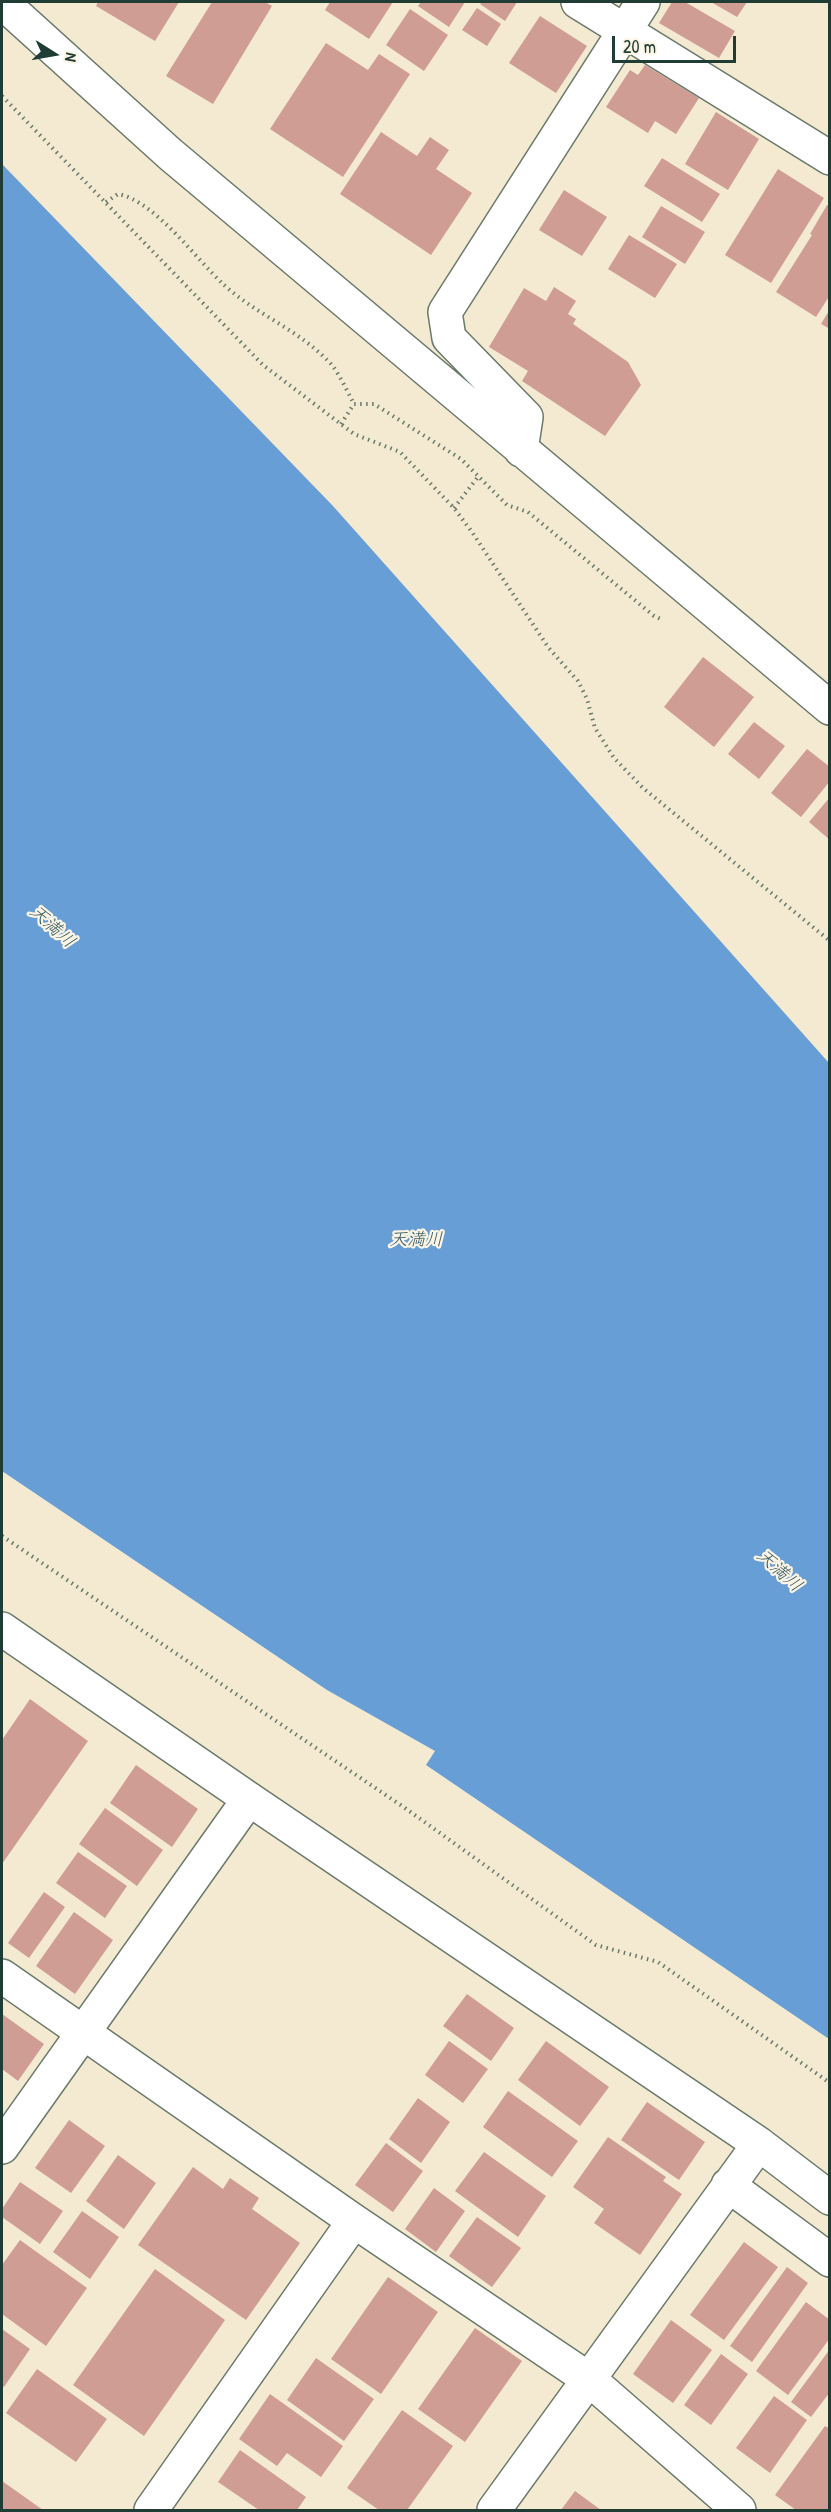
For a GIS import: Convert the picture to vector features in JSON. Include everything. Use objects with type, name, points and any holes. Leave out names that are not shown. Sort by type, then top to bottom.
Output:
[{"type":"street","points":[[2,2],[170,154],[830,708]]},
{"type":"street","points":[[579,2],[830,158]]},
{"type":"street","points":[[521,450],[526,417],[449,338],[445,312],[643,2]]},
{"type":"street","points":[[2,1629],[759,2144],[830,2198]]},
{"type":"street","points":[[2,2147],[249,1799]]},
{"type":"street","points":[[2,1976],[354,2221],[590,2379],[739,2511]]},
{"type":"street","points":[[494,2511],[759,2144]]},
{"type":"street","points":[[728,2185],[830,2260]]},
{"type":"street","points":[[151,2511],[354,2221]]},
{"type":"path","points":[[2,96],[263,365],[354,434],[400,452],[454,508],[548,647],[578,681],[587,699],[595,729],[614,758],[644,788],[830,941]]},
{"type":"path","points":[[105,202],[118,194],[128,196],[163,222],[224,285],[253,308],[295,333],[331,365],[354,404]]},
{"type":"path","points":[[341,424],[354,404]]},
{"type":"path","points":[[354,404],[374,404],[461,459],[507,505],[528,512],[654,616],[665,620]]},
{"type":"path","points":[[454,508],[478,477]]},
{"type":"path","points":[[2,1536],[405,1808],[596,1945],[657,1962],[830,2084]]},
{"type":"water","name":"天満川","points":[[2,164],[333,506],[829,1063],[829,2039],[426,1765],[435,1751],[327,1690],[2,1471]]},
{"type":"building","points":[[98,2],[179,2],[155,41],[96,6]]},
{"type":"building","points":[[212,2],[265,2],[272,6],[213,104],[166,76]]},
{"type":"building","points":[[330,2],[393,2],[369,39],[325,10]]},
{"type":"building","points":[[421,2],[465,2],[449,27],[418,6]]},
{"type":"building","points":[[482,2],[517,2],[505,21],[480,4]]},
{"type":"building","points":[[672,2],[685,2],[735,31],[719,58],[659,23]]},
{"type":"building","points":[[711,2],[747,2],[737,17]]},
{"type":"building","points":[[477,8],[501,24],[487,46],[462,30]]},
{"type":"building","points":[[410,9],[448,35],[424,71],[386,45]]},
{"type":"building","points":[[540,16],[587,46],[556,93],[509,63]]},
{"type":"building","points":[[326,43],[368,70],[379,54],[410,74],[343,177],[270,129]]},
{"type":"building","points":[[645,65],[699,98],[676,134],[655,121],[648,133],[606,107],[630,70],[638,75]]},
{"type":"building","points":[[716,112],[759,139],[728,190],[685,164]]},
{"type":"building","points":[[381,132],[417,156],[430,137],[449,150],[436,169],[472,193],[431,255],[340,194]]},
{"type":"building","points":[[662,158],[720,194],[702,222],[644,186]]},
{"type":"building","points":[[778,169],[824,198],[771,283],[725,255]]},
{"type":"building","points":[[564,190],[607,217],[582,256],[539,230]]},
{"type":"building","points":[[827,205],[830,206],[830,295],[816,317],[776,292],[812,235],[810,234]]},
{"type":"building","points":[[661,206],[705,232],[685,264],[642,237]]},
{"type":"building","points":[[629,235],[677,264],[655,298],[608,269]]},
{"type":"building","points":[[554,287],[576,301],[568,314],[576,319],[573,324],[628,362],[641,385],[605,436],[522,381],[528,371],[489,347],[524,288],[546,301]]},
{"type":"building","points":[[830,309],[830,329],[821,324]]},
{"type":"building","points":[[703,657],[754,697],[714,747],[664,707]]},
{"type":"building","points":[[754,722],[785,746],[759,779],[728,754]]},
{"type":"building","points":[[807,749],[830,767],[830,781],[801,817],[771,793]]},
{"type":"building","points":[[830,797],[830,840],[809,822]]},
{"type":"building","points":[[30,1699],[88,1741],[2,1864],[2,1740]]},
{"type":"building","points":[[136,1765],[198,1809],[172,1847],[110,1803]]},
{"type":"building","points":[[105,1808],[163,1850],[137,1886],[79,1844]]},
{"type":"building","points":[[78,1852],[127,1886],[105,1918],[56,1883]]},
{"type":"building","points":[[44,1892],[65,1907],[29,1958],[8,1943]]},
{"type":"building","points":[[74,1912],[113,1940],[75,1994],[36,1966]]},
{"type":"building","points":[[467,1994],[514,2028],[491,2061],[443,2026]]},
{"type":"building","points":[[2,2014],[44,2044],[18,2081],[2,2069]]},
{"type":"building","points":[[449,2041],[488,2069],[463,2103],[425,2075]]},
{"type":"building","points":[[546,2041],[609,2087],[580,2126],[518,2080]]},
{"type":"building","points":[[508,2091],[578,2141],[552,2177],[483,2127]]},
{"type":"building","points":[[418,2098],[450,2122],[421,2163],[389,2139]]},
{"type":"building","points":[[647,2102],[705,2142],[679,2180],[621,2140]]},
{"type":"building","points":[[69,2120],[105,2146],[71,2193],[35,2168]]},
{"type":"building","points":[[608,2137],[666,2177],[663,2181],[682,2194],[640,2255],[594,2223],[604,2209],[573,2187]]},
{"type":"building","points":[[386,2143],[423,2171],[393,2212],[355,2185]]},
{"type":"building","points":[[484,2152],[546,2196],[518,2237],[455,2191]]},
{"type":"building","points":[[118,2155],[156,2183],[124,2229],[86,2201]]},
{"type":"building","points":[[193,2167],[223,2189],[230,2178],[259,2198],[252,2209],[300,2243],[246,2320],[138,2245]]},
{"type":"building","points":[[20,2182],[63,2211],[40,2244],[2,2217],[2,2209]]},
{"type":"building","points":[[434,2188],[465,2211],[436,2252],[405,2229]]},
{"type":"building","points":[[82,2211],[119,2237],[90,2279],[53,2252]]},
{"type":"building","points":[[477,2217],[521,2248],[492,2287],[449,2256]]},
{"type":"building","points":[[20,2240],[87,2288],[46,2346],[2,2314],[2,2265]]},
{"type":"building","points":[[744,2242],[778,2267],[724,2340],[690,2315]]},
{"type":"building","points":[[787,2267],[808,2283],[752,2362],[730,2346]]},
{"type":"building","points":[[155,2269],[225,2320],[144,2436],[73,2385]]},
{"type":"building","points":[[388,2277],[438,2312],[381,2394],[331,2359]]},
{"type":"building","points":[[806,2302],[830,2320],[830,2338],[788,2395],[756,2371]]},
{"type":"building","points":[[671,2320],[712,2350],[673,2403],[633,2374]]},
{"type":"building","points":[[475,2328],[522,2361],[465,2442],[418,2409]]},
{"type":"building","points":[[2,2329],[30,2349],[4,2387],[2,2385]]},
{"type":"building","points":[[830,2349],[830,2392],[811,2417],[791,2402]]},
{"type":"building","points":[[721,2354],[748,2374],[711,2425],[684,2405]]},
{"type":"building","points":[[316,2358],[374,2399],[344,2441],[287,2400]]},
{"type":"building","points":[[37,2369],[107,2419],[76,2462],[6,2413]]},
{"type":"building","points":[[270,2394],[343,2446],[321,2477],[287,2453],[277,2466],[239,2439]]},
{"type":"building","points":[[774,2396],[807,2420],[770,2473],[736,2448]]},
{"type":"building","points":[[402,2410],[453,2446],[407,2510],[379,2510],[347,2488]]},
{"type":"building","points":[[825,2426],[830,2429],[830,2510],[796,2510],[775,2495]]},
{"type":"building","points":[[240,2450],[306,2497],[297,2510],[259,2510],[218,2482]]},
{"type":"building","points":[[2,2481],[43,2510],[2,2510]]},
{"type":"building","points":[[575,2491],[601,2510],[561,2510]]}]
